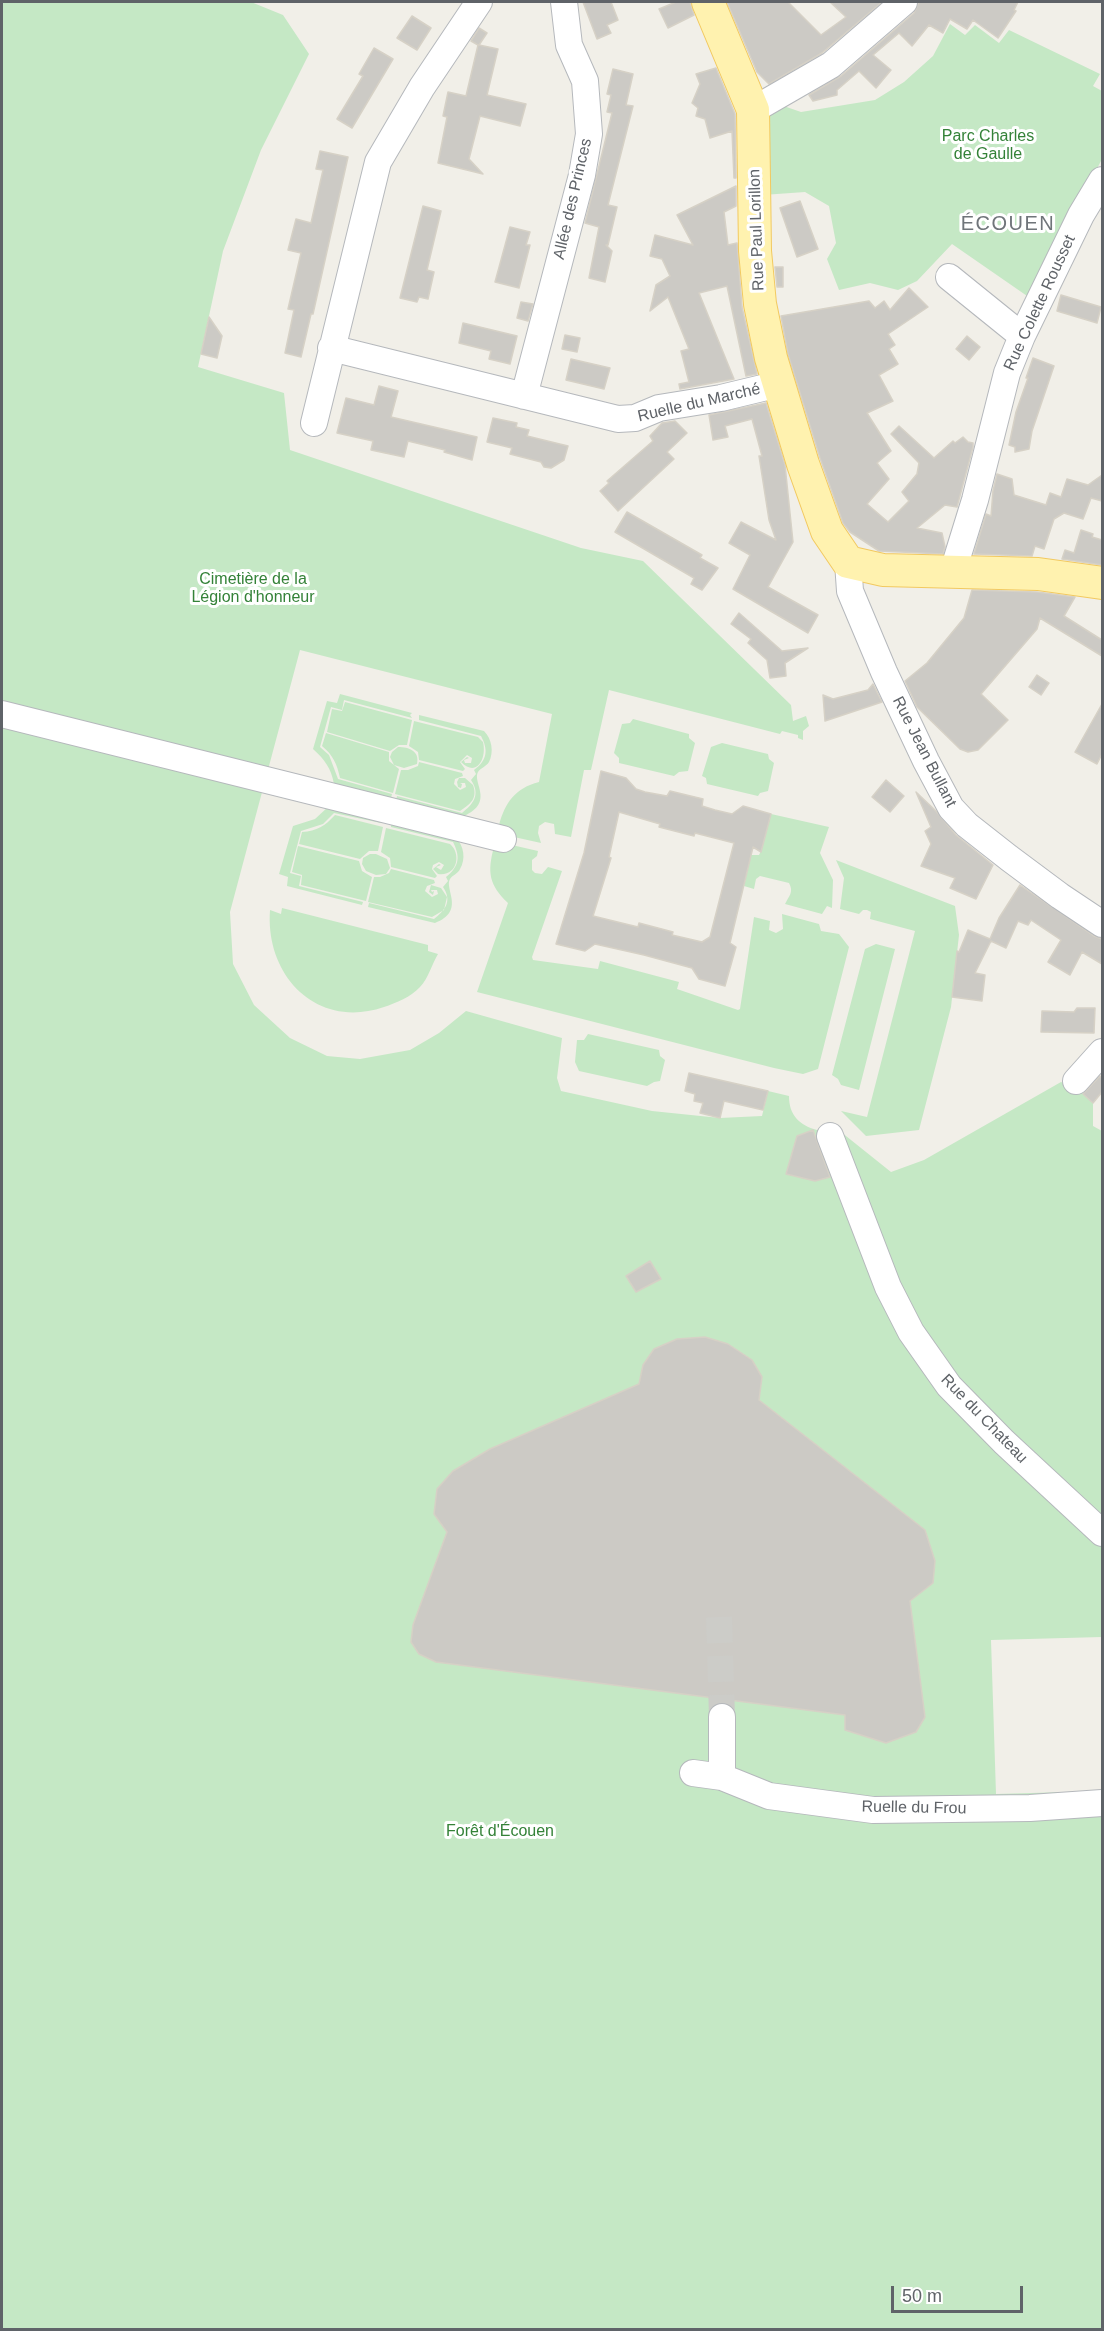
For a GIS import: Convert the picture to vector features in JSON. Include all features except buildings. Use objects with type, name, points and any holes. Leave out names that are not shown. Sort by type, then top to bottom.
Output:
[{"type":"main road","name":"Rue Paul Lorillon","points":[[708,2],[753,110],[755,251],[760,304],[771,357],[803,464],[827,531],[849,562]]},
{"type":"main road","points":[[849,562],[883,570],[1038,574],[1102,583]]},
{"type":"street","points":[[314,423],[378,162],[422,87],[479,2]]},
{"type":"street","name":"Allée des Princes","points":[[525,396],[582,175],[589,134],[585,81],[569,45],[564,2]]},
{"type":"street","points":[[753,110],[831,65],[904,2]]},
{"type":"street","name":"Rue Colette Rousset","points":[[953,571],[975,500],[1007,373],[1022,336],[1081,215],[1102,180]]},
{"type":"street","points":[[949,277],[1022,336]]},
{"type":"street","points":[[331,348],[525,396]]},
{"type":"street","name":"Ruelle du Marché","points":[[525,396],[618,419],[635,418],[659,408],[721,398],[779,384]]},
{"type":"street","name":"Rue Jean Bullant","points":[[849,562],[850,591],[862,620],[898,702],[951,808],[968,825],[1018,864],[1102,924]]},
{"type":"street","points":[[2,714],[503,839]]},
{"type":"street","points":[[1077,1081],[1102,1052]]},
{"type":"street","name":"Rue du Chateau","points":[[830,1136],[888,1287],[911,1332],[949,1386],[1004,1442],[1102,1533]]},
{"type":"street","points":[[722,1717],[722,1777]]},
{"type":"street","name":"Ruelle du Frou","points":[[693,1773],[722,1777],[769,1796],[873,1810],[1030,1809],[1102,1803]]},
{"type":"green space","name":"Forêt d'Écouen","points":[[2,2],[251,2],[283,15],[309,54],[261,150],[223,251],[198,367],[284,393],[290,450],[581,548],[643,561],[791,705],[793,721],[806,716],[809,726],[803,731],[803,740],[798,738],[798,735],[782,731],[780,734],[609,690],[591,770],[584,770],[571,837],[555,834],[554,824],[545,822],[539,826],[538,833],[541,843],[505,835],[499,825],[504,810],[517,792],[539,782],[552,714],[300,650],[230,912],[233,964],[254,1005],[290,1038],[327,1056],[360,1059],[410,1050],[439,1033],[466,1011],[562,1038],[557,1078],[561,1091],[652,1111],[720,1118],[762,1116],[768,1091],[789,1096],[793,1114],[800,1122],[817,1130],[831,1124],[891,1172],[924,1160],[1061,1082],[1079,1090],[1093,1103],[1093,1126],[1102,1131],[1102,1637],[991,1640],[996,1794],[1102,1791],[1102,2329],[2,2330]]},
{"type":"green space","name":"Parc Charles de Gaulle","points":[[950,24],[965,35],[975,25],[999,43],[1009,30],[1100,74],[1093,86],[1102,91],[1102,159],[1030,298],[952,244],[917,281],[898,290],[870,283],[839,290],[827,259],[836,243],[829,206],[805,192],[763,195],[769,101],[801,112],[875,100],[904,82],[933,56]]},
{"type":"green space","points":[[340,694],[412,713],[410,715],[412,718],[344,700],[342,710],[331,707],[320,747],[329,755],[338,779],[392,794],[391,798],[334,784],[327,765],[313,749],[327,701],[337,703]]},
{"type":"green space","points":[[345,702],[412,720],[407,745],[399,745],[390,751],[327,732],[332,709],[342,711]]},
{"type":"green space","points":[[419,715],[484,731],[489,738],[491,758],[477,776],[480,799],[473,811],[464,816],[396,800],[397,796],[462,813],[474,799],[475,790],[471,780],[476,774],[474,770],[482,762],[485,754],[485,745],[481,736],[419,720]]},
{"type":"green space","points":[[633,719],[689,734],[689,738],[695,743],[688,771],[679,772],[674,776],[619,763],[619,758],[614,753],[622,724],[630,723]]},
{"type":"green space","points":[[414,721],[478,737],[483,742],[484,748],[480,764],[472,768],[461,762],[467,757],[469,758],[464,760],[465,763],[471,763],[472,758],[467,755],[460,762],[465,769],[463,771],[419,760],[418,752],[409,746]]},
{"type":"green space","points":[[326,733],[389,752],[389,761],[399,769],[393,793],[340,778],[334,760],[322,746]]},
{"type":"green space","points":[[722,743],[768,754],[769,759],[774,763],[768,791],[758,796],[707,784],[706,778],[702,776],[711,747]]},
{"type":"green space","points":[[398,747],[413,751],[417,756],[417,764],[404,768],[394,765],[390,757]]},
{"type":"green space","points":[[419,762],[462,773],[463,776],[455,779],[454,784],[460,790],[466,787],[465,783],[460,783],[461,788],[458,787],[457,782],[459,778],[465,778],[473,785],[474,798],[472,801],[460,811],[395,794],[401,770],[418,766]]},
{"type":"green space","points":[[329,806],[381,820],[381,823],[334,813],[323,824],[301,831],[290,873],[301,876],[299,886],[363,902],[362,905],[287,886],[288,877],[279,874],[293,826],[315,819]]},
{"type":"green space","points":[[771,814],[829,827],[820,853],[833,880],[832,908],[827,906],[822,914],[785,904],[791,891],[789,883],[760,876],[756,879],[754,889],[744,886],[751,855],[759,855],[761,851]]},
{"type":"green space","points":[[335,815],[383,827],[378,851],[369,851],[360,859],[299,844],[302,832],[320,827]]},
{"type":"green space","points":[[391,823],[456,838],[461,845],[462,865],[449,883],[452,900],[450,912],[435,923],[368,907],[369,903],[434,919],[446,906],[447,897],[443,887],[448,881],[446,877],[454,869],[457,861],[457,852],[453,842],[391,827]]},
{"type":"green space","points":[[386,828],[450,844],[456,853],[456,864],[450,872],[444,874],[438,874],[433,869],[439,864],[441,865],[436,867],[441,870],[444,865],[439,862],[433,865],[432,869],[437,876],[435,878],[391,867],[390,858],[381,852]]},
{"type":"green space","points":[[503,843],[538,851],[537,856],[532,860],[532,870],[535,873],[542,874],[548,867],[562,871],[532,957],[533,960],[598,969],[600,961],[679,982],[677,989],[738,1010],[740,1009],[754,917],[770,921],[769,930],[776,933],[783,929],[782,914],[819,924],[821,931],[839,934],[849,947],[818,1069],[803,1074],[774,1068],[477,992],[508,903],[493,884],[490,871],[494,847]]},
{"type":"green space","points":[[298,846],[359,861],[362,871],[372,877],[366,901],[301,885],[302,875],[292,872]]},
{"type":"green space","points":[[370,854],[387,859],[390,868],[386,874],[376,875],[366,871],[362,864],[363,858]]},
{"type":"green space","points":[[836,860],[955,906],[959,935],[951,1007],[919,1130],[866,1136],[841,1111],[867,1117],[915,931],[870,919],[871,912],[867,910],[859,914],[840,909],[844,878]]},
{"type":"green space","points":[[391,869],[434,880],[435,883],[427,886],[425,891],[432,897],[438,894],[437,890],[431,890],[434,891],[433,895],[429,892],[431,885],[441,888],[447,897],[444,910],[432,917],[368,902],[374,877],[389,873]]},
{"type":"green space","points":[[282,908],[428,945],[428,951],[438,954],[423,984],[408,997],[384,1007],[360,1012],[337,1011],[317,1004],[300,992],[286,976],[276,956],[271,934],[270,910],[281,914]]},
{"type":"green space","points":[[876,944],[895,949],[859,1090],[841,1085],[832,1075],[865,949]]},
{"type":"green space","points":[[588,1034],[659,1050],[660,1056],[665,1060],[660,1081],[647,1086],[579,1071],[575,1062],[577,1040],[584,1040]]},
{"type":"tunnel","points":[[719,1617],[722,1717]]},
{"type":"district","name":"ÉCOUEN","points":[[1008,224]]},
{"type":"park label","name":"Cimetière de la Légion d'honneur","points":[[253,589]]}]
